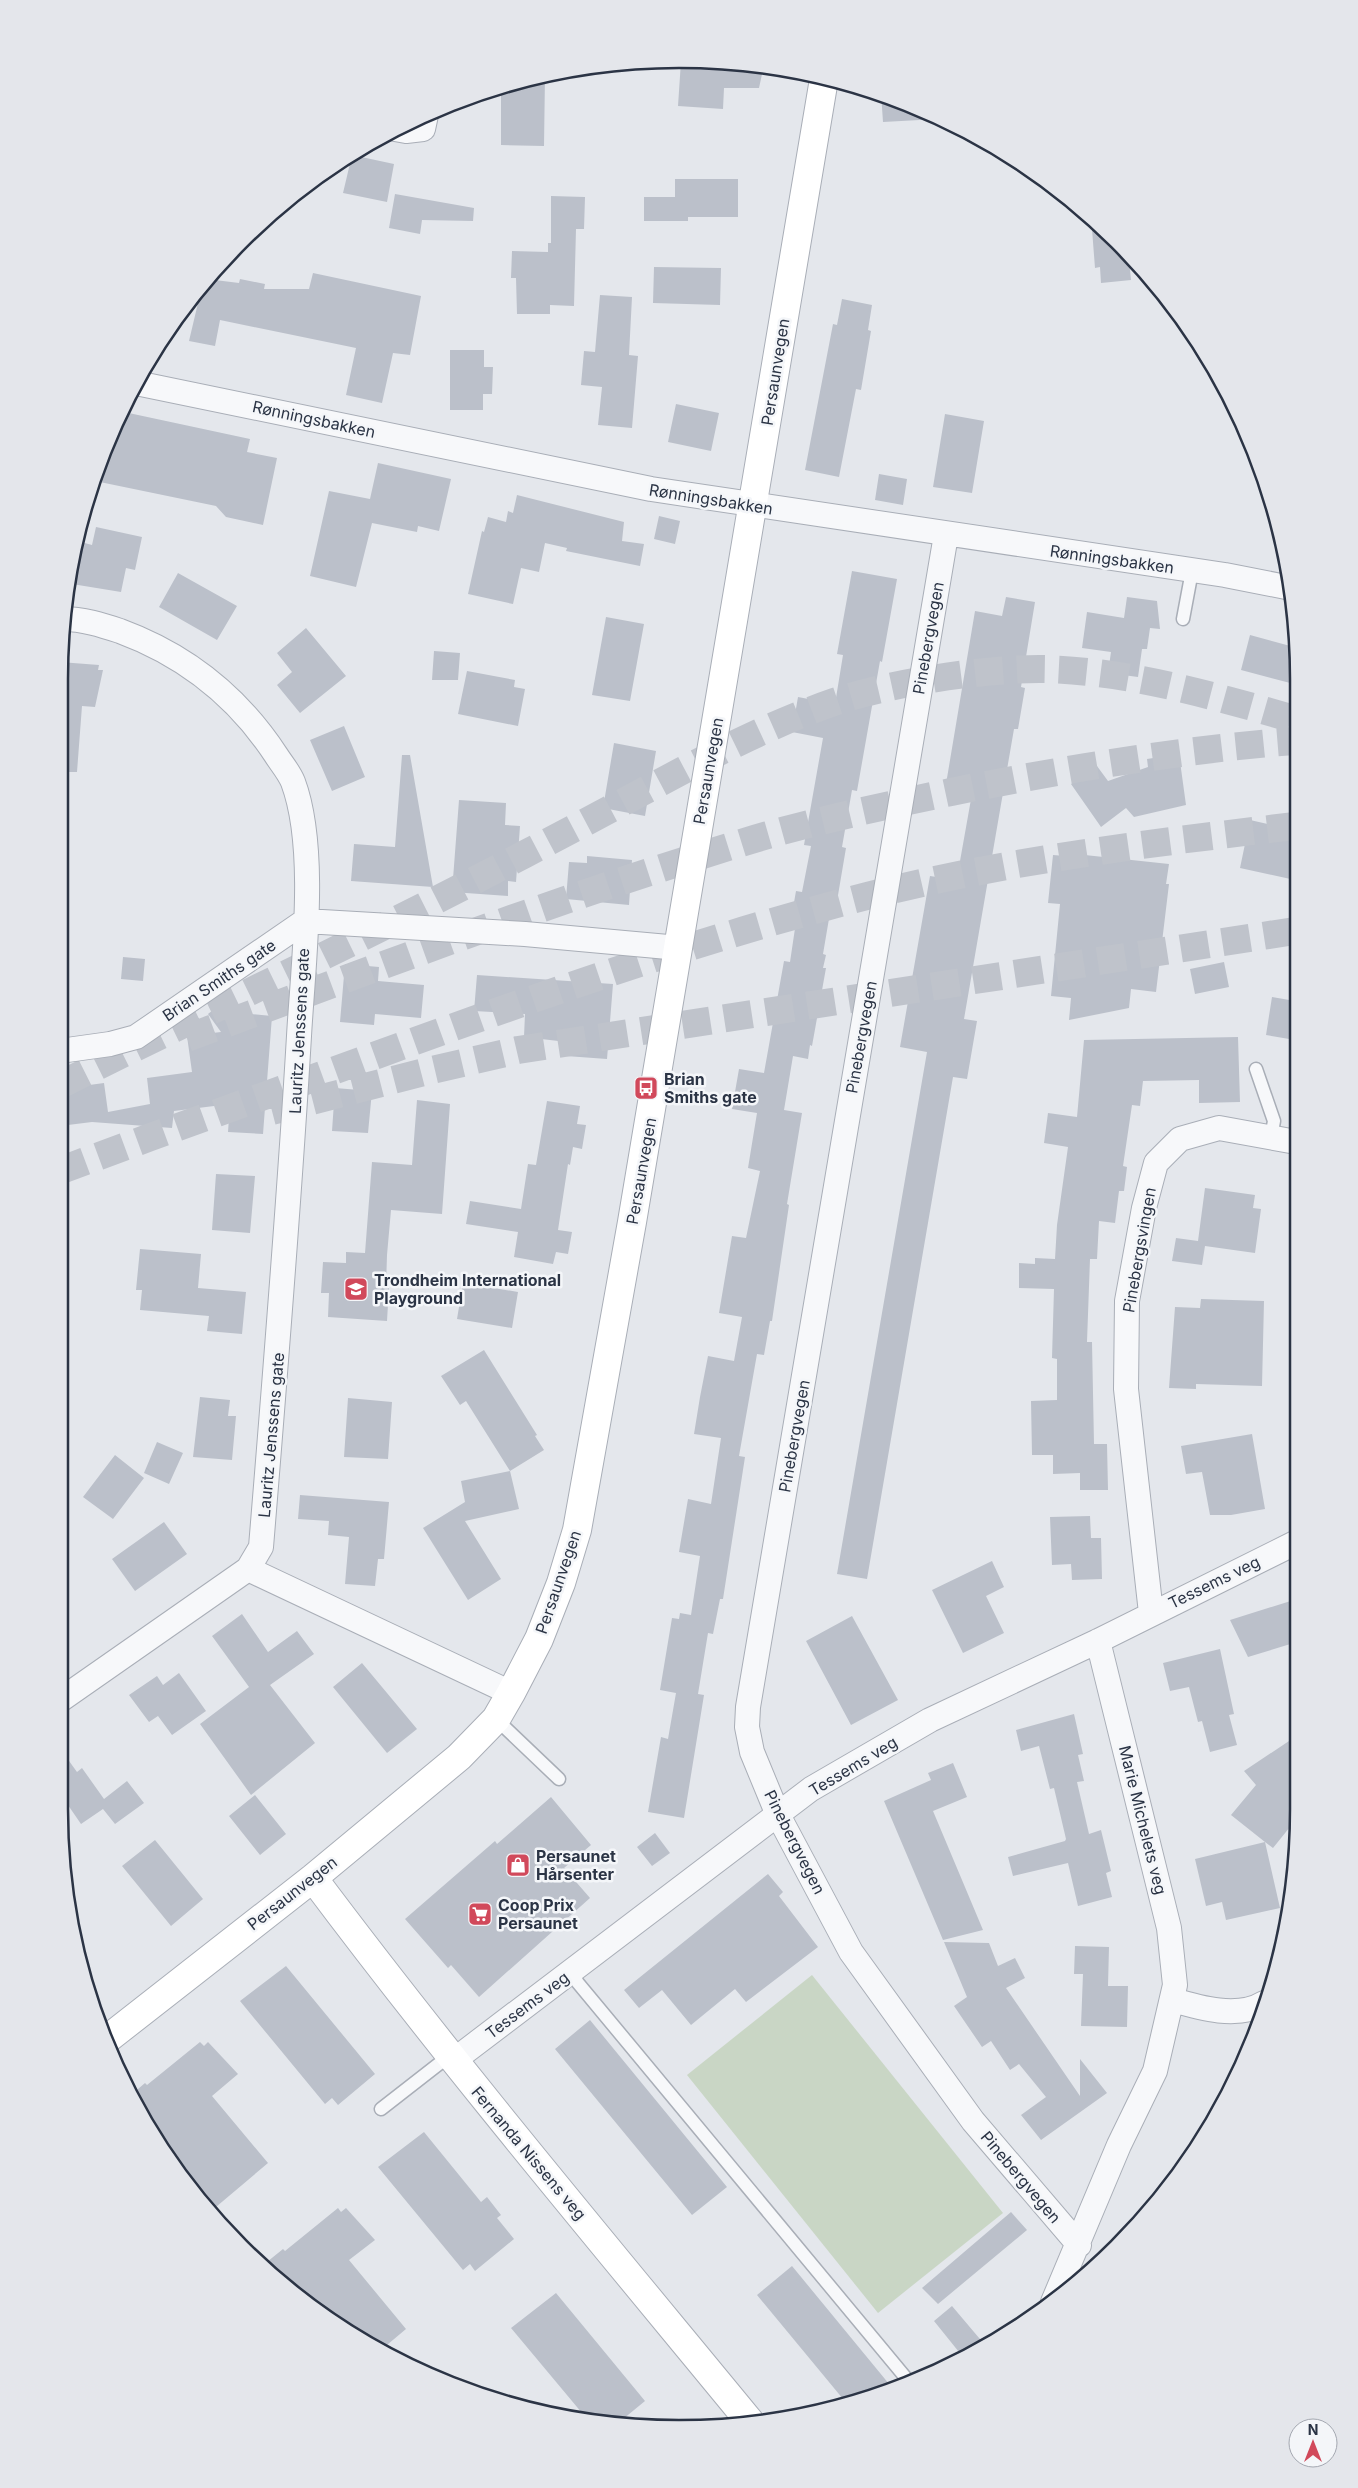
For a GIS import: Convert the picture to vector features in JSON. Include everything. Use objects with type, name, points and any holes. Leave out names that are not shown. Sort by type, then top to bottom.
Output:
[{"type":"street","name":"Persaunvegen","points":[[111,2036],[314,1878],[453,1763],[496,1719],[512,1693],[539,1639],[558,1591],[577,1530],[679,948],[823,85]]},
{"type":"street","points":[[408,132],[423,129],[424,124]]},
{"type":"street","name":"Rønningsbakken","points":[[143,384],[642,487],[753,506],[1192,571],[1283,587]]},
{"type":"street","name":"Pinebergvegen","points":[[946,535],[748,1707],[747,1727],[752,1752],[778,1815],[851,1952],[973,2121],[1079,2245]]},
{"type":"street","name":"Lauritz Jenssens gate","points":[[68,1695],[248,1570],[261,1547],[287,1227],[305,921],[306,850],[300,812],[292,780],[259,730],[218,687],[195,669],[145,640],[98,623],[71,619]]},
{"type":"street","points":[[305,921],[525,934],[679,948]]},
{"type":"street","name":"Brian Smiths gate","points":[[68,1050],[110,1044],[136,1036],[305,921]]},
{"type":"street","name":"Pinebergsvingen","points":[[1151,1613],[1126,1389],[1127,1301],[1144,1208],[1156,1163],[1180,1139],[1219,1128],[1290,1141]]},
{"type":"street","name":"Tessems veg","points":[[451,2058],[571,1972],[811,1789],[930,1720],[1098,1641],[1290,1545]]},
{"type":"street","points":[[248,1570],[512,1693]]},
{"type":"street","name":"Marie Michelets veg","points":[[1060,2287],[1120,2145],[1155,2071],[1175,1985],[1169,1928],[1098,1641]]},
{"type":"street","name":"Fernanda Nissens veg","points":[[314,1878],[364,1947],[451,2058],[746,2416]]},
{"type":"street","points":[[1173,2000],[1204,2009],[1222,2010],[1240,2010],[1258,2005]]},
{"type":"lane","points":[[1183,620],[1192,571]]},
{"type":"lane","points":[[1256,1069],[1274,1121],[1271,1137]]},
{"type":"lane","points":[[496,1719],[559,1779]]},
{"type":"lane","points":[[571,1972],[578,1983],[905,2377]]},
{"type":"lane","points":[[382,2110],[451,2058]]},
{"type":"green space","points":[[812,1975],[1003,2213],[878,2313],[687,2075]]},
{"type":"building","points":[[681,68],[719,69],[762,73],[759,88],[724,88],[723,109],[678,106]]},
{"type":"building","points":[[545,82],[544,146],[501,145],[501,94]]},
{"type":"building","points":[[882,102],[925,120],[883,122]]},
{"type":"building","points":[[361,157],[394,164],[387,202],[343,193],[350,164]]},
{"type":"building","points":[[675,179],[738,179],[738,217],[688,217],[688,221],[644,221],[644,197],[675,197]]},
{"type":"building","points":[[395,194],[474,208],[473,221],[422,220],[420,234],[389,228]]},
{"type":"building","points":[[551,196],[585,197],[584,229],[576,229],[574,306],[550,305],[550,314],[517,314],[516,278],[511,278],[512,251],[548,252],[548,243],[551,243]]},
{"type":"building","points":[[1092,229],[1130,266],[1131,280],[1101,283],[1100,267],[1095,268]]},
{"type":"building","points":[[654,267],[721,268],[720,305],[653,303]]},
{"type":"building","points":[[313,273],[421,296],[410,355],[393,353],[382,403],[346,395],[356,348],[220,320],[215,346],[189,341],[198,302],[216,280],[239,283],[240,279],[265,284],[264,289],[309,289]]},
{"type":"building","points":[[600,295],[632,297],[629,355],[638,356],[632,428],[598,425],[602,387],[581,385],[584,351],[595,352]]},
{"type":"building","points":[[842,299],[872,305],[868,330],[871,331],[861,390],[856,389],[839,477],[805,470],[833,324],[837,325]]},
{"type":"building","points":[[450,350],[484,350],[484,367],[493,367],[492,394],[483,394],[483,410],[450,410]]},
{"type":"building","points":[[676,404],[719,413],[711,451],[668,442]]},
{"type":"building","points":[[129,413],[250,439],[247,452],[277,458],[263,525],[226,517],[216,506],[100,482]]},
{"type":"building","points":[[945,414],[984,421],[972,493],[933,487]]},
{"type":"building","points":[[378,463],[451,479],[439,531],[418,526],[417,532],[372,523],[356,587],[310,576],[329,491],[370,499]]},
{"type":"building","points":[[879,474],[907,479],[903,505],[875,500]]},
{"type":"building","points":[[517,495],[624,522],[622,541],[644,544],[640,566],[566,551],[567,548],[545,543],[539,572],[521,568],[513,604],[468,594],[482,531],[484,532],[488,517],[506,522],[508,511],[513,513]]},
{"type":"building","points":[[659,516],[680,521],[675,544],[654,539]]},
{"type":"building","points":[[96,527],[142,537],[135,570],[126,568],[121,592],[75,585],[83,543],[92,545]]},
{"type":"building","points":[[852,571],[897,579],[882,662],[880,661],[857,791],[852,790],[842,847],[846,848],[837,901],[832,901],[823,954],[826,955],[823,968],[826,968],[812,1046],[810,1045],[808,1059],[793,1056],[784,1110],[802,1113],[787,1204],[789,1205],[772,1321],[770,1321],[764,1355],[757,1354],[739,1456],[745,1457],[723,1599],[720,1599],[713,1634],[708,1633],[698,1694],[704,1695],[684,1818],[648,1812],[661,1737],[668,1739],[676,1693],[660,1690],[672,1618],[679,1619],[680,1613],[691,1615],[700,1556],[679,1552],[688,1499],[711,1504],[721,1438],[694,1434],[700,1397],[708,1356],[734,1361],[742,1317],[719,1313],[732,1236],[746,1238],[760,1171],[748,1168],[757,1113],[732,1109],[739,1069],[764,1073],[784,961],[790,962],[797,915],[792,914],[796,891],[802,892],[811,846],[804,845],[823,738],[792,732],[798,697],[835,704],[843,655],[837,654]]},
{"type":"building","points":[[178,573],[237,606],[217,640],[159,607]]},
{"type":"building","points":[[1006,597],[1035,602],[1021,687],[1025,688],[1018,729],[1014,729],[964,1019],[977,1021],[967,1079],[953,1077],[867,1579],[837,1574],[927,1052],[900,1047],[930,876],[956,880],[973,788],[946,784],[975,611],[1002,616]]},
{"type":"building","points":[[1127,597],[1157,601],[1160,629],[1150,628],[1147,649],[1142,649],[1138,677],[1108,673],[1111,652],[1082,648],[1087,612],[1124,618]]},
{"type":"building","points":[[606,617],[644,624],[630,701],[592,695]]},
{"type":"building","points":[[306,628],[346,676],[300,713],[277,685],[292,672],[277,653]]},
{"type":"building","points":[[1250,635],[1289,646],[1290,683],[1241,670]]},
{"type":"building","points":[[434,651],[460,653],[458,680],[432,680]]},
{"type":"building","points":[[68,663],[99,665],[98,670],[103,670],[95,707],[82,706],[77,772],[68,772]]},
{"type":"building","points":[[467,671],[515,680],[514,687],[525,689],[518,726],[458,714]]},
{"type":"building","points":[[344,726],[365,777],[332,791],[310,740]]},
{"type":"building","points":[[614,743],[656,751],[645,816],[603,808]]},
{"type":"building","points":[[1179,754],[1186,805],[1134,817],[1126,808],[1101,827],[1071,784],[1097,766],[1108,781],[1148,767],[1147,759]]},
{"type":"building","points":[[402,755],[410,755],[433,887],[351,881],[354,844],[395,847]]},
{"type":"building","points":[[459,800],[506,803],[505,825],[520,826],[516,882],[508,881],[508,896],[452,892]]},
{"type":"building","points":[[1250,820],[1290,829],[1290,879],[1240,868]]},
{"type":"building","points":[[1066,853],[1169,864],[1166,884],[1169,884],[1156,992],[1131,989],[1129,1008],[1069,1020],[1071,998],[1051,996],[1060,904],[1048,903],[1053,855],[1065,856]]},
{"type":"building","points":[[587,856],[632,860],[629,905],[566,899],[569,862],[587,863]]},
{"type":"building","points":[[123,957],[145,959],[143,981],[121,979]]},
{"type":"building","points":[[1224,962],[1229,987],[1195,994],[1190,969]]},
{"type":"building","points":[[345,964],[379,967],[378,981],[424,985],[421,1018],[375,1014],[374,1025],[340,1022]]},
{"type":"building","points":[[477,975],[613,984],[607,1059],[566,1056],[567,1042],[524,1037],[525,1014],[474,1011]]},
{"type":"building","points":[[1272,997],[1290,1000],[1290,1039],[1266,1035]]},
{"type":"building","points":[[228,998],[239,1013],[272,1016],[263,1134],[228,1132],[230,1104],[174,1111],[172,1128],[92,1122],[68,1125],[68,1088],[104,1083],[108,1112],[150,1104],[147,1078],[192,1072],[187,1036],[221,1032],[208,1014]]},
{"type":"building","points":[[1238,1037],[1240,1102],[1199,1103],[1199,1080],[1143,1081],[1140,1106],[1132,1105],[1123,1166],[1127,1167],[1124,1191],[1119,1191],[1115,1223],[1099,1221],[1097,1259],[1090,1259],[1087,1342],[1092,1342],[1094,1444],[1107,1444],[1108,1490],[1080,1490],[1080,1473],[1053,1474],[1053,1455],[1032,1455],[1031,1401],[1057,1400],[1057,1359],[1052,1358],[1054,1289],[1019,1288],[1019,1263],[1035,1264],[1035,1258],[1055,1259],[1057,1225],[1068,1147],[1044,1143],[1048,1113],[1077,1117],[1084,1040]]},
{"type":"building","points":[[335,1088],[372,1091],[368,1133],[332,1131]]},
{"type":"building","points":[[417,1100],[450,1104],[442,1214],[391,1210],[387,1255],[386,1287],[389,1287],[387,1321],[328,1317],[329,1293],[321,1293],[323,1262],[346,1263],[346,1252],[365,1253],[372,1162],[412,1165]]},
{"type":"building","points":[[547,1101],[580,1106],[577,1124],[586,1125],[582,1149],[573,1147],[570,1165],[568,1164],[558,1230],[572,1232],[568,1254],[556,1252],[553,1264],[514,1257],[518,1232],[466,1224],[470,1201],[521,1209],[528,1164],[536,1165]]},
{"type":"building","points":[[216,1174],[255,1176],[250,1233],[212,1230]]},
{"type":"building","points":[[1205,1188],[1255,1195],[1253,1208],[1261,1209],[1255,1253],[1205,1246],[1202,1265],[1172,1261],[1176,1238],[1198,1241]]},
{"type":"building","points":[[140,1249],[201,1254],[198,1288],[246,1292],[242,1334],[207,1331],[209,1316],[140,1310],[142,1290],[136,1290]]},
{"type":"building","points":[[463,1283],[518,1292],[512,1328],[457,1319]]},
{"type":"building","points":[[1201,1299],[1264,1301],[1262,1386],[1196,1384],[1196,1389],[1169,1388],[1175,1307],[1200,1308]]},
{"type":"building","points":[[484,1350],[537,1435],[535,1436],[544,1450],[510,1471],[466,1401],[460,1405],[441,1376]]},
{"type":"building","points":[[200,1397],[230,1400],[228,1416],[236,1416],[232,1460],[193,1457]]},
{"type":"building","points":[[348,1398],[392,1402],[388,1459],[344,1457]]},
{"type":"building","points":[[1252,1434],[1265,1509],[1231,1515],[1210,1515],[1202,1472],[1186,1474],[1181,1446]]},
{"type":"building","points":[[157,1442],[183,1453],[169,1484],[144,1473]]},
{"type":"building","points":[[115,1455],[144,1478],[113,1519],[83,1497]]},
{"type":"building","points":[[510,1471],[519,1509],[465,1521],[501,1579],[468,1600],[423,1528],[465,1502],[461,1481]]},
{"type":"building","points":[[300,1495],[389,1502],[384,1559],[378,1559],[375,1586],[345,1584],[349,1537],[328,1535],[329,1521],[298,1519]]},
{"type":"building","points":[[1090,1516],[1091,1538],[1101,1538],[1102,1579],[1072,1580],[1071,1564],[1052,1565],[1050,1517]]},
{"type":"building","points":[[164,1522],[187,1554],[135,1591],[112,1559]]},
{"type":"building","points":[[992,1561],[1004,1587],[986,1596],[1004,1633],[963,1653],[932,1590]]},
{"type":"building","points":[[1290,1601],[1290,1644],[1248,1657],[1230,1620]]},
{"type":"building","points":[[242,1614],[268,1652],[297,1631],[314,1654],[270,1685],[315,1743],[251,1795],[200,1724],[249,1687],[212,1636]]},
{"type":"building","points":[[852,1616],[898,1700],[851,1725],[806,1641]]},
{"type":"building","points":[[1220,1649],[1234,1714],[1229,1715],[1237,1745],[1210,1752],[1202,1721],[1198,1722],[1189,1687],[1170,1691],[1163,1663]]},
{"type":"building","points":[[362,1663],[417,1729],[387,1753],[333,1687]]},
{"type":"building","points":[[179,1673],[206,1711],[172,1735],[158,1716],[149,1722],[129,1695],[157,1676],[163,1685]]},
{"type":"building","points":[[1074,1714],[1083,1754],[1078,1755],[1084,1781],[1077,1782],[1089,1834],[1101,1830],[1111,1871],[1106,1873],[1112,1897],[1078,1906],[1068,1863],[1013,1876],[1008,1857],[1065,1841],[1066,1839],[1054,1788],[1050,1789],[1039,1746],[1021,1751],[1016,1730]]},
{"type":"building","points":[[1290,1740],[1290,1827],[1273,1848],[1231,1815],[1256,1785],[1244,1771]]},
{"type":"building","points":[[68,1760],[77,1772],[82,1768],[104,1799],[127,1781],[144,1803],[115,1824],[103,1809],[81,1824],[68,1805]]},
{"type":"building","points":[[953,1763],[967,1797],[933,1811],[983,1930],[943,1940],[884,1801],[931,1780],[928,1773]]},
{"type":"building","points":[[255,1795],[286,1834],[260,1855],[229,1816]]},
{"type":"building","points":[[551,1797],[591,1845],[564,1868],[590,1898],[479,1997],[451,1965],[448,1968],[405,1919],[495,1841],[497,1844]]},
{"type":"building","points":[[655,1833],[670,1853],[652,1866],[637,1847]]},
{"type":"building","points":[[155,1840],[203,1899],[171,1926],[122,1866]]},
{"type":"building","points":[[1265,1842],[1280,1908],[1226,1920],[1222,1902],[1206,1906],[1195,1859]]},
{"type":"building","points":[[768,1874],[783,1892],[779,1896],[818,1947],[746,2002],[735,1989],[691,2025],[662,1990],[639,2008],[624,1990]]},
{"type":"building","points":[[944,1942],[989,1943],[998,1966],[1015,1958],[1025,1978],[1006,1988],[1080,2096],[1080,2059],[1107,2093],[1041,2140],[1021,2115],[1046,2097],[1019,2064],[1010,2070],[991,2041],[982,2047],[954,2006],[967,1997]]},
{"type":"building","points":[[1075,1946],[1109,1947],[1108,1986],[1128,1986],[1127,2027],[1081,2026],[1083,1974],[1074,1974]]},
{"type":"building","points":[[286,1966],[375,2074],[338,2105],[332,2098],[325,2104],[240,2001]]},
{"type":"building","points":[[590,2020],[727,2187],[692,2215],[555,2049]]},
{"type":"building","points":[[200,2042],[204,2046],[208,2042],[238,2074],[212,2096],[268,2163],[215,2207],[171,2149],[149,2115],[137,2090],[145,2083],[147,2085]]},
{"type":"building","points":[[424,2132],[481,2202],[487,2197],[501,2215],[497,2218],[514,2239],[475,2271],[470,2264],[463,2270],[378,2167]]},
{"type":"building","points":[[338,2208],[341,2212],[346,2208],[375,2240],[349,2260],[406,2329],[386,2346],[373,2339],[307,2294],[268,2261],[283,2249],[285,2251]]},
{"type":"building","points":[[1011,2212],[1027,2230],[938,2304],[922,2288]]},
{"type":"building","points":[[792,2266],[888,2383],[842,2398],[757,2295]]},
{"type":"building","points":[[556,2293],[645,2401],[625,2418],[581,2412],[511,2328]]},
{"type":"building","points":[[952,2306],[981,2341],[959,2352],[934,2321]]},
{"type":"tunnel","points":[[68,1081],[407,915],[729,747],[807,712],[856,695],[908,683],[963,674],[1039,669],[1072,670],[1168,685],[1290,718]]},
{"type":"tunnel","points":[[187,1038],[392,962],[599,889],[791,829],[898,803],[1036,776],[1165,755],[1290,741]]},
{"type":"tunnel","points":[[68,1168],[551,993],[676,951],[803,913],[920,883],[973,872],[1133,846],[1290,827]]},
{"type":"tunnel","points":[[272,1111],[518,1050],[1290,932]]},
{"type":"place","name":"Brian Smiths gate","points":[[646,1088]]},
{"type":"place","name":"Trondheim International Playground","points":[[356,1289]]},
{"type":"place","name":"Persaunet Hårsenter","points":[[518,1865]]},
{"type":"place","name":"Coop Prix Persaunet","points":[[480,1914]]}]
